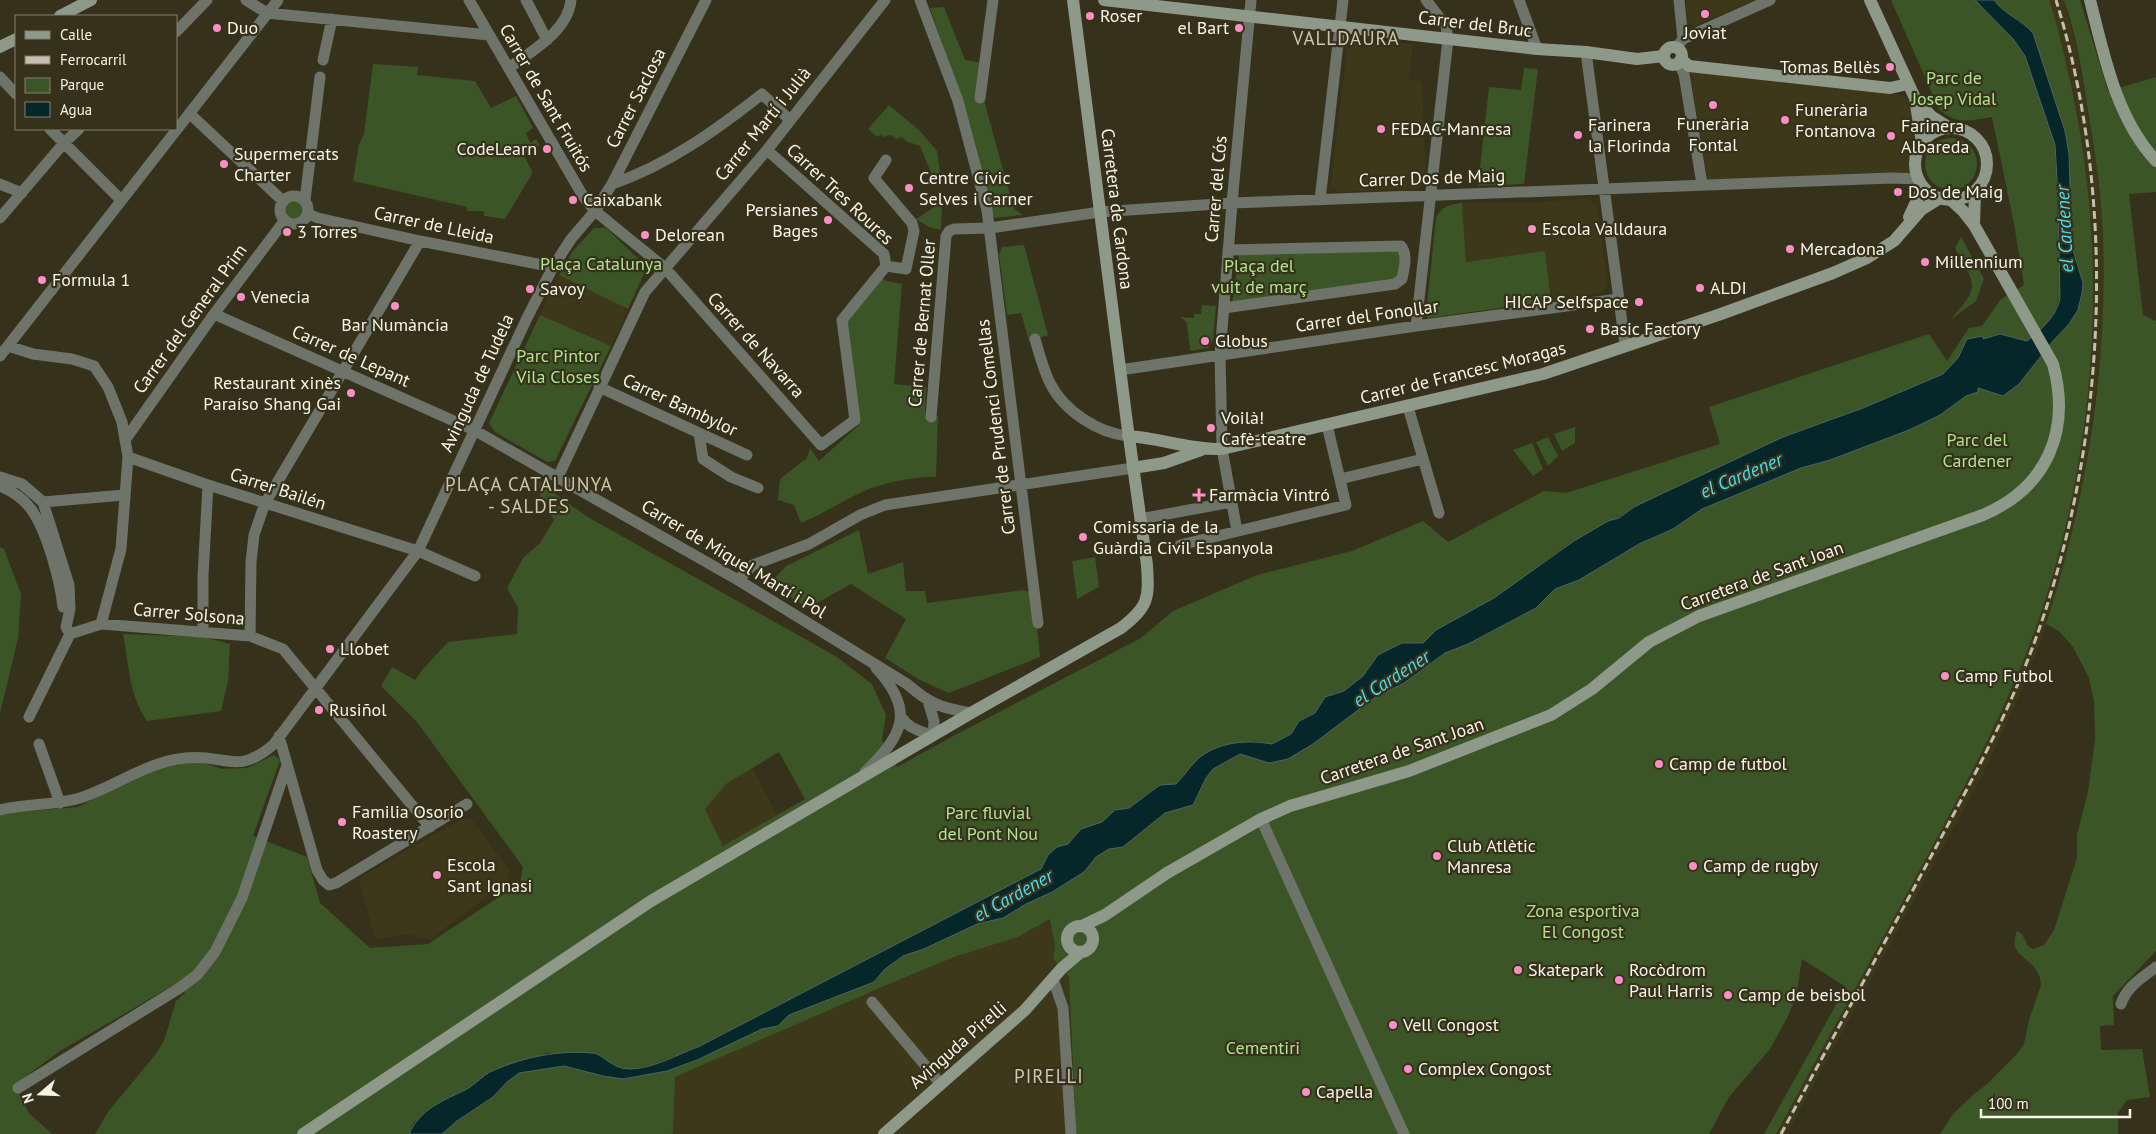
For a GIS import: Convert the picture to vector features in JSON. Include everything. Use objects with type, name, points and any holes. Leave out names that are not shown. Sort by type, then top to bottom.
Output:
[{"type":"street","points":[[62,15],[91,0]]},
{"type":"street","points":[[178,30],[207,0]]},
{"type":"street","points":[[246,0],[267,13],[489,35]]},
{"type":"street","points":[[178,129],[278,0]]},
{"type":"street","name":"Carrer de Sant Fruitós","points":[[469,0],[582,196],[595,211]]},
{"type":"street","points":[[526,0],[547,40]]},
{"type":"street","points":[[509,68],[547,40],[570,14],[571,0]]},
{"type":"street","name":"Carrer Saclosa","points":[[595,211],[612,184],[706,0]]},
{"type":"street","name":"Carrer Martí i Julià","points":[[558,477],[645,292],[767,150],[885,0]]},
{"type":"street","name":"Carrer de Prudenci Comellas","points":[[920,0],[958,101],[982,187],[990,228],[1038,623]]},
{"type":"street","points":[[980,98],[993,0]]},
{"type":"street","name":"Carretera de Cardona","points":[[302,1134],[651,901],[971,713],[1108,635],[1135,617],[1146,604],[1148,586],[1140,519],[1126,423],[1073,0]]},
{"type":"street","name":"Carrer del Bruc","points":[[1104,0],[1537,49],[1586,52],[1637,59],[1664,56],[1669,64],[1680,52]]},
{"type":"street","name":"Carrer del Cós","points":[[1237,531],[1222,449],[1220,355],[1251,0]]},
{"type":"street","points":[[1320,200],[1343,0]]},
{"type":"street","points":[[1416,326],[1448,39],[1446,26],[1426,0]]},
{"type":"street","points":[[1519,0],[1537,49]]},
{"type":"street","points":[[1678,0],[1680,52],[1702,184]]},
{"type":"street","points":[[1680,52],[1770,0]]},
{"type":"street","points":[[1870,0],[1915,98],[1931,116],[1950,128],[1970,134],[1979,142],[1984,151],[1987,162],[1986,173],[1982,183],[1975,191],[1965,197],[1946,199]]},
{"type":"street","points":[[2090,0],[2122,107],[2135,135],[2156,161]]},
{"type":"street","points":[[323,60],[332,19]]},
{"type":"street","points":[[0,48],[15,40]]},
{"type":"street","points":[[1586,52],[1626,345]]},
{"type":"street","points":[[1680,52],[1689,66],[1890,88],[1908,84]]},
{"type":"street","points":[[0,77],[15,93]]},
{"type":"street","points":[[305,200],[320,77]]},
{"type":"street","points":[[612,184],[641,174],[674,155],[714,130],[762,94],[790,120]]},
{"type":"street","points":[[1915,98],[1922,143]]},
{"type":"street","points":[[190,114],[283,200]]},
{"type":"street","points":[[1950,128],[1933,133],[1922,143],[1916,158],[1916,169],[1921,183],[1931,194],[1946,199],[1963,210],[1977,230]]},
{"type":"street","points":[[51,130],[121,200]]},
{"type":"street","points":[[0,218],[64,143],[78,130]]},
{"type":"street","points":[[0,356],[4,341],[177,130]]},
{"type":"street","name":"Carrer Tres Roures","points":[[767,150],[884,254],[886,266]]},
{"type":"street","points":[[886,160],[874,178],[912,223],[914,232],[906,269],[886,266]]},
{"type":"street","name":"Carrer Dos de Maig","points":[[949,231],[990,228],[1100,212],[1232,203],[1892,178],[1921,183]]},
{"type":"street","name":"Carrer de Francesc Moragas","points":[[1894,241],[1915,207],[1921,183]]},
{"type":"street","points":[[0,184],[22,193]]},
{"type":"street","points":[[1975,191],[1977,230]]},
{"type":"street","points":[[297,195],[305,200],[308,204],[308,214],[303,221],[296,224],[285,220],[280,211],[283,200],[297,195]]},
{"type":"street","name":"Carrer de Francesc Moragas","points":[[1133,468],[1164,462],[1201,450],[1222,449],[1543,374],[1833,273],[1867,258],[1894,241],[1921,210],[1946,199]]},
{"type":"street","points":[[595,211],[665,268]]},
{"type":"street","name":"Avinguda de Tudela","points":[[0,810],[15,806],[60,803],[83,797],[160,763],[187,757],[236,763],[253,759],[264,753],[276,740],[418,552],[527,318],[553,268],[571,239],[595,211]]},
{"type":"street","name":"Carrer de Lleida","points":[[308,214],[420,241],[553,268]]},
{"type":"street","name":"Carrer del General Prim","points":[[125,440],[214,314],[285,220]]},
{"type":"street","name":"Carretera de Sant Joan","points":[[1082,926],[1105,915],[1167,873],[1261,819],[1298,804],[1408,771],[1551,715],[1592,689],[1649,642],[1699,616],[1983,515],[2008,503],[2035,480],[2051,450],[2061,410],[2059,386],[2053,364],[1977,230]]},
{"type":"street","name":"Carrer de Bernat Oller","points":[[931,417],[946,236],[949,231]]},
{"type":"street","points":[[250,636],[251,562],[254,535],[265,503],[420,241]]},
{"type":"street","points":[[1224,308],[1395,284],[1402,279],[1404,270],[1404,255],[1401,246],[1228,250]]},
{"type":"street","name":"Carrer de Navarra","points":[[665,268],[821,445],[855,420],[842,320],[886,266]]},
{"type":"street","name":"Carrer del Fonollar","points":[[1120,370],[1416,326],[1619,300]]},
{"type":"street","name":"Carrer de Lepant","points":[[214,314],[474,430]]},
{"type":"street","points":[[1035,339],[1050,384],[1063,402],[1082,418],[1102,429],[1115,435],[1128,436]]},
{"type":"street","points":[[4,341],[33,354],[72,359],[94,366],[108,387],[122,422],[128,457],[121,549],[101,624]]},
{"type":"street","name":"Carrer Bambylor","points":[[599,387],[747,455]]},
{"type":"street","points":[[1408,407],[1439,513]]},
{"type":"street","points":[[1180,545],[1346,505],[1327,425]]},
{"type":"street","name":"Carrer de Miquel Martí i Pol","points":[[474,430],[738,580],[907,684],[928,701],[948,709],[971,713]]},
{"type":"street","points":[[699,434],[703,459],[731,477],[758,488]]},
{"type":"street","name":"Carrer de Francesc Moragas","points":[[1128,436],[1145,437],[1201,450]]},
{"type":"street","name":"Carrer Bailén","points":[[128,457],[208,485],[418,552],[475,576]]},
{"type":"street","points":[[1340,479],[1423,459]]},
{"type":"street","points":[[738,580],[753,565],[809,544],[860,515],[885,505],[1133,468]]},
{"type":"street","points":[[0,477],[22,484],[43,502],[68,585],[70,609],[66,627],[70,634],[29,717]]},
{"type":"street","points":[[204,632],[203,576],[208,485]]},
{"type":"street","points":[[0,486],[16,494],[30,508],[40,524],[60,588],[67,621]]},
{"type":"street","points":[[43,502],[124,495]]},
{"type":"street","points":[[1140,519],[1232,502]]},
{"type":"street","name":"Carrer Solsona","points":[[70,634],[101,624],[250,636],[283,648],[430,827]]},
{"type":"street","name":"Carrer de Miquel Martí i Pol","points":[[870,661],[896,694],[902,718]]},
{"type":"street","points":[[902,718],[915,730],[933,736],[934,721],[928,701]]},
{"type":"street","points":[[857,780],[892,744],[900,728],[902,718]]},
{"type":"street","points":[[276,740],[287,766],[317,870],[328,884],[336,883],[467,804]]},
{"type":"street","points":[[39,744],[60,803]]},
{"type":"street","points":[[18,1088],[178,989],[197,974],[215,952],[242,898],[287,766]]},
{"type":"street","points":[[1261,819],[1404,1134]]},
{"type":"street","name":"Carretera de Sant Joan","points":[[1093,938],[1105,915]]},
{"type":"street","points":[[1082,926],[1090,931],[1093,938],[1090,948],[1074,949],[1067,940],[1069,932],[1076,927],[1082,926]]},
{"type":"street","name":"Avinguda Pirelli","points":[[884,1134],[1025,1010],[1052,979],[1074,949]]},
{"type":"street","points":[[2121,1004],[2124,995],[2131,986],[2156,967]]},
{"type":"street","points":[[1052,979],[1063,1008],[1071,1134]]},
{"type":"street","points":[[872,1002],[940,1083]]},
{"type":"shaded area","name":"Joviat","points":[[1686,0],[1754,0],[1694,26],[1688,23]]},
{"type":"shaded area","points":[[2049,0],[2064,0],[2075,41],[2097,168],[2102,219],[2104,293],[2100,360],[2086,467],[2066,557],[2041,641],[2022,690],[1985,770],[1787,1134],[1776,1134],[1975,766],[2013,687],[2032,638],[2058,554],[2077,464],[2085,409],[2092,294],[2090,220],[2086,170],[2076,102]]},
{"type":"shaded area","name":"FEDAC-Manresa","points":[[1355,38],[1413,44],[1409,80],[1422,81],[1426,181],[1419,188],[1338,192],[1331,184],[1348,43]]},
{"type":"shaded area","points":[[1690,71],[1905,96],[1916,124],[1910,174],[1708,181]]},
{"type":"shaded area","name":"Escola Valldaura","points":[[1587,198],[1597,206],[1608,286],[1602,293],[1551,301],[1545,252],[1466,262],[1462,203],[1530,203]]},
{"type":"shaded area","points":[[559,275],[628,309],[611,346],[540,315]]},
{"type":"shaded area","points":[[752,768],[777,815],[723,846],[705,809],[726,784]]},
{"type":"shaded area","name":"Escola Sant Ignasi","points":[[463,818],[472,820],[510,871],[507,882],[430,939],[406,934],[376,940],[358,879]]},
{"type":"shaded area","points":[[1051,919],[1055,947],[1053,958],[1069,977],[1076,1134],[671,1134],[673,1133],[674,1077],[957,956],[1018,937]]},
{"type":"green space","points":[[1891,0],[1975,0],[2014,40],[2025,56],[2055,145],[2060,289],[2057,306],[2046,325],[2027,341],[2000,336],[1982,339],[1983,336],[1967,339],[1958,358],[1943,374],[1863,408],[1783,437],[1634,507],[1575,540],[1504,592],[1448,625],[1423,643],[1402,643],[1378,655],[1363,676],[1344,691],[1325,697],[1315,713],[1299,721],[1291,734],[1272,744],[1254,741],[1200,758],[1176,784],[1159,785],[1129,808],[1115,810],[1102,822],[1081,829],[1068,844],[1057,847],[1048,855],[1041,869],[698,1047],[652,1065],[631,1069],[619,1069],[596,1053],[547,1053],[490,1072],[480,1081],[414,1122],[409,1134],[95,1134],[108,1112],[155,1055],[164,1041],[176,1001],[185,993],[179,982],[60,1051],[14,1085],[29,1113],[52,1134],[0,1134],[0,815],[78,807],[139,775],[164,767],[189,762],[207,764],[223,769],[247,768],[274,755],[280,760],[253,836],[307,857],[320,903],[370,948],[428,944],[520,883],[523,867],[417,722],[381,686],[392,667],[415,680],[448,642],[517,634],[518,608],[507,588],[523,558],[540,543],[554,520],[540,498],[539,482],[586,516],[837,657],[872,684],[886,715],[882,740],[897,767],[1141,638],[1173,611],[1257,575],[1352,551],[1423,521],[1448,542],[1544,491],[1566,493],[1720,444],[1709,407],[1929,334],[1947,361],[1969,328],[1982,326],[2001,299],[2024,285],[2014,224],[1992,117],[1958,120],[1939,109]],"holes":[[[779,752],[805,799],[723,846],[705,809],[726,784]]]},
{"type":"green space","name":"Zona esportiva El Congost","points":[[1994,0],[2049,0],[2065,59],[2080,130],[2089,203],[2093,277],[2091,351],[2084,424],[2072,497],[2055,569],[2032,638],[1995,724],[1968,780],[1776,1134],[1764,1134],[1846,987],[1802,959],[1796,997],[1787,1018],[1770,1049],[1729,1097],[1709,1134],[1076,1134],[1069,977],[1053,958],[1055,947],[1050,919],[1018,937],[957,956],[903,978],[675,1077],[673,1133],[671,1134],[442,1134],[457,1121],[493,1097],[507,1082],[519,1073],[564,1066],[623,1079],[667,1071],[697,1060],[762,1029],[778,1026],[789,1015],[874,982],[885,969],[903,956],[924,949],[977,924],[1003,918],[1026,904],[1052,892],[1084,872],[1096,857],[1109,849],[1123,847],[1165,813],[1193,805],[1206,778],[1213,769],[1241,754],[1269,763],[1288,759],[1313,744],[1374,698],[1404,683],[1445,653],[1468,644],[1536,608],[1555,589],[1579,580],[1639,544],[1673,529],[1702,509],[1801,468],[1830,460],[1909,430],[1940,415],[1966,396],[1978,392],[1978,388],[2003,396],[2019,384],[2069,324],[2081,301],[2083,283],[2072,247],[2069,154],[2065,131],[2033,33]]},
{"type":"green space","points":[[2064,0],[2080,0],[2108,91],[2156,77],[2156,192],[2129,194],[2143,315],[2156,321],[2156,951],[2113,996],[2114,1025],[2100,1026],[2101,1050],[2142,1049],[2150,1097],[2127,1100],[2118,1113],[2118,1134],[1940,1134],[1953,1114],[1987,1084],[2016,1055],[2024,1044],[2029,1020],[2041,985],[2035,968],[2016,948],[2017,931],[2022,934],[2028,946],[2033,949],[2044,945],[2054,930],[2077,858],[2077,835],[2088,792],[2095,739],[2094,702],[2089,678],[2073,647],[2059,631],[2046,624],[2074,525],[2084,475],[2093,424],[2103,322],[2104,270],[2098,178],[2079,55]]},
{"type":"green space","points":[[944,7],[965,60],[989,64],[984,99],[986,108],[1014,209],[1023,215],[994,218],[970,124],[930,8]]},
{"type":"green space","points":[[373,64],[418,67],[417,75],[475,81],[491,108],[516,96],[533,128],[526,133],[530,143],[536,139],[540,145],[523,154],[532,174],[505,219],[484,216],[484,211],[467,211],[467,207],[353,181],[359,144],[364,134]]},
{"type":"green space","points":[[1524,68],[1538,69],[1524,184],[1478,186],[1489,87],[1521,90]]},
{"type":"green space","points":[[889,105],[919,130],[937,151],[942,188],[934,180],[920,146],[906,141],[902,137],[896,139],[891,135],[884,137],[881,135],[877,137],[868,129]]},
{"type":"green space","points":[[1951,138],[1965,142],[1973,150],[1977,164],[1973,178],[1965,186],[1951,190],[1937,186],[1929,178],[1925,164],[1929,150],[1937,142]]},
{"type":"green space","points":[[294,200],[301,203],[304,210],[301,217],[294,220],[287,217],[284,210],[287,203]]},
{"type":"green space","points":[[942,202],[941,230],[929,227],[916,219]]},
{"type":"green space","points":[[1462,203],[1466,262],[1545,251],[1551,301],[1428,318],[1426,314],[1436,218],[1446,207]]},
{"type":"green space","name":"Plaça Catalunya","points":[[594,228],[606,228],[647,267],[628,309],[559,275],[572,252]]},
{"type":"green space","points":[[1961,237],[1984,279],[1976,301],[1950,320],[1967,299],[1972,286],[1971,279],[1955,248]]},
{"type":"green space","points":[[1024,245],[1048,335],[1029,341],[1021,313],[1007,315],[999,255],[1002,247]]},
{"type":"green space","name":"Plaça del vuit de març","points":[[1397,251],[1401,255],[1397,279],[1232,303],[1239,255]]},
{"type":"green space","points":[[882,277],[886,281],[902,284],[894,384],[926,387],[925,414],[938,416],[936,477],[909,479],[871,488],[801,523],[794,505],[778,500],[780,479],[807,458],[810,448],[819,461],[859,425],[846,322]]},
{"type":"green space","points":[[1202,305],[1216,306],[1213,340],[1208,348],[1190,351],[1187,323],[1181,317],[1194,318],[1194,314],[1201,314]]},
{"type":"green space","name":"Parc Pintor Vila Closes","points":[[540,315],[611,346],[555,461],[547,462],[495,432],[489,423]]},
{"type":"green space","points":[[1575,427],[1575,443],[1562,451],[1554,434]]},
{"type":"green space","points":[[1548,437],[1558,456],[1548,466],[1536,442]]},
{"type":"green space","points":[[1532,443],[1543,469],[1533,476],[1513,450]]},
{"type":"green space","points":[[859,530],[868,574],[903,562],[906,591],[925,591],[927,603],[1023,590],[1034,594],[1040,657],[949,693],[918,679],[885,658],[906,619],[851,584],[808,608],[769,584],[786,566]]},
{"type":"green space","points":[[0,547],[4,549],[21,594],[18,638],[0,714]]},
{"type":"green space","points":[[1095,557],[1099,587],[1077,599],[1072,561]]},
{"type":"green space","points":[[123,634],[204,637],[230,644],[228,682],[221,711],[147,721],[136,701],[128,668]]},
{"type":"water","name":"el Cardener","points":[[1975,0],[1994,0],[2033,33],[2065,131],[2069,154],[2072,247],[2083,283],[2078,310],[2069,324],[2019,384],[2003,396],[1978,388],[1978,392],[1966,396],[1940,415],[1909,430],[1830,460],[1801,468],[1702,509],[1673,529],[1639,544],[1579,580],[1555,589],[1536,608],[1468,644],[1445,653],[1404,683],[1374,698],[1313,744],[1288,759],[1269,763],[1240,754],[1213,769],[1206,778],[1193,805],[1165,813],[1123,847],[1109,849],[1096,857],[1084,872],[1052,892],[1026,904],[1003,918],[977,924],[924,949],[903,956],[885,969],[874,982],[789,1015],[778,1026],[762,1029],[697,1060],[667,1071],[623,1079],[564,1066],[519,1073],[507,1082],[493,1097],[457,1121],[442,1134],[409,1134],[420,1118],[434,1106],[467,1089],[489,1073],[529,1058],[579,1052],[592,1053],[612,1064],[629,1069],[647,1067],[698,1047],[1041,869],[1048,855],[1057,847],[1068,844],[1081,829],[1102,822],[1115,810],[1129,808],[1160,785],[1176,784],[1200,757],[1208,752],[1235,743],[1272,744],[1291,734],[1299,721],[1315,713],[1325,697],[1344,691],[1363,676],[1378,655],[1402,643],[1423,643],[1436,630],[1494,598],[1574,541],[1608,521],[1619,518],[1634,507],[1783,437],[1863,408],[1943,374],[1958,358],[1967,339],[1983,336],[1983,339],[2000,334],[2027,341],[2043,328],[2055,312],[2060,299],[2055,145],[2025,56],[2014,40]]},
{"type":"railway","points":[[1781,1134],[2000,724],[2036,638],[2060,562],[2078,483],[2090,403],[2096,321],[2096,238],[2089,157],[2076,77],[2056,0]]},
{"type":"place","name":"Joviat","points":[[1705,14]]},
{"type":"place","name":"Roser","points":[[1090,16]]},
{"type":"place","name":"Duo","points":[[217,28]]},
{"type":"place","name":"el Bart","points":[[1239,28]]},
{"type":"place","name":"Tomas Bellès","points":[[1890,67]]},
{"type":"place","name":"Funerària Fontal","points":[[1713,105]]},
{"type":"place","name":"Funerària Fontanova","points":[[1785,120]]},
{"type":"place","name":"FEDAC-Manresa","points":[[1381,129]]},
{"type":"place","name":"Farinera la Florinda","points":[[1578,135]]},
{"type":"place","name":"Farinera Albareda","points":[[1891,136]]},
{"type":"place","name":"CodeLearn","points":[[547,149]]},
{"type":"place","name":"Supermercats Charter","points":[[224,164]]},
{"type":"place","name":"Centre Cívic Selves i Carner","points":[[909,188]]},
{"type":"place","name":"Dos de Maig","points":[[1898,192]]},
{"type":"place","name":"Caixabank","points":[[573,200]]},
{"type":"place","name":"Persianes Bages","points":[[828,220]]},
{"type":"place","name":"Escola Valldaura","points":[[1532,229]]},
{"type":"place","name":"3 Torres","points":[[287,232]]},
{"type":"place","name":"Delorean","points":[[645,235]]},
{"type":"place","name":"Mercadona","points":[[1790,249]]},
{"type":"place","name":"Millennium","points":[[1925,262]]},
{"type":"place","name":"Formula 1","points":[[42,280]]},
{"type":"place","name":"ALDI","points":[[1700,288]]},
{"type":"place","name":"Savoy","points":[[530,289]]},
{"type":"place","name":"Venecia","points":[[241,297]]},
{"type":"place","name":"HICAP Selfspace","points":[[1639,302]]},
{"type":"place","name":"Bar Numància","points":[[395,306]]},
{"type":"place","name":"Basic Factory","points":[[1590,329]]},
{"type":"place","name":"Globus","points":[[1205,341]]},
{"type":"place","name":"Restaurant xinès Paraíso Shang Gai","points":[[351,393]]},
{"type":"place","name":"Voilà! Cafè-teatre","points":[[1211,428]]},
{"type":"place","name":"Farmàcia Vintró","points":[[1199,495]]},
{"type":"place","name":"Comissaria de la Guàrdia Civil Espanyola","points":[[1083,537]]},
{"type":"place","name":"Llobet","points":[[330,649]]},
{"type":"place","name":"Camp Futbol","points":[[1945,676]]},
{"type":"place","name":"Rusiñol","points":[[319,710]]},
{"type":"place","name":"Camp de futbol","points":[[1659,764]]},
{"type":"place","name":"Familia Osorio Roastery","points":[[342,822]]},
{"type":"place","name":"Club Atlètic Manresa","points":[[1437,856]]},
{"type":"place","name":"Camp de rugby","points":[[1693,866]]},
{"type":"place","name":"Escola Sant Ignasi","points":[[437,875]]},
{"type":"place","name":"Skatepark","points":[[1518,970]]},
{"type":"place","name":"Rocòdrom Paul Harris","points":[[1619,980]]},
{"type":"place","name":"Camp de beisbol","points":[[1728,995]]},
{"type":"place","name":"Vell Congost","points":[[1393,1025]]},
{"type":"place","name":"Complex Congost","points":[[1408,1069]]},
{"type":"place","name":"Capella","points":[[1306,1092]]},
{"type":"district","name":"VALLDAURA","points":[[1346,38]]},
{"type":"district","name":"PLAÇA CATALUNYA - SALDES","points":[[529,495]]},
{"type":"district","name":"PIRELLI","points":[[1049,1076]]},
{"type":"park label","name":"Parc de Josep Vidal","points":[[1954,88]]},
{"type":"park label","name":"Parc del Cardener","points":[[1977,450]]},
{"type":"park label","name":"Parc fluvial del Pont Nou","points":[[988,823]]},
{"type":"park label","name":"Cementiri","points":[[1263,1048]]}]
